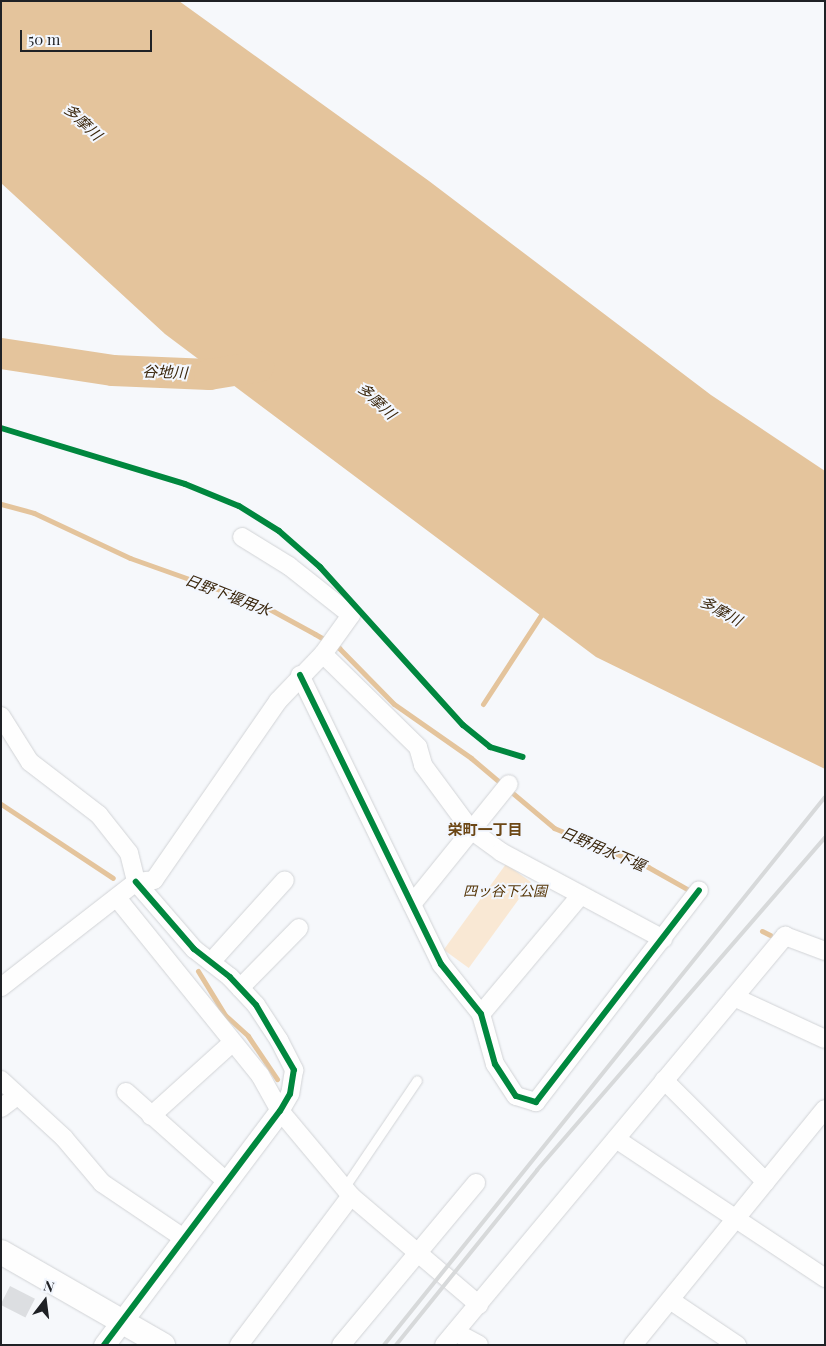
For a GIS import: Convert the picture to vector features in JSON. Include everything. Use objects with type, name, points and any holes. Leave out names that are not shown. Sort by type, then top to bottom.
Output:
[{"type":"main road","points":[[3,1255],[163,1345]]},
{"type":"street","points":[[1,987],[136,882],[154,880],[170,860],[248,742],[300,674],[328,646],[351,615],[289,566],[242,537]]},
{"type":"street","points":[[328,646],[418,747],[423,764],[471,830],[501,852],[663,939]]},
{"type":"street","points":[[300,674],[441,964],[481,1014],[495,1064],[516,1096],[536,1102],[699,890]]},
{"type":"street","points":[[1,716],[30,762],[99,815],[129,853],[136,882],[194,949],[240,988],[270,1026],[294,1070],[290,1094],[280,1112],[182,1237],[104,1345]]},
{"type":"street","points":[[412,904],[505,789]]},
{"type":"street","points":[[211,962],[285,880]]},
{"type":"street","points":[[481,1014],[581,895]]},
{"type":"street","points":[[117,898],[260,1075],[280,1112],[347,1192],[414,1254],[479,1305]]},
{"type":"street","points":[[240,988],[299,928]]},
{"type":"street","points":[[479,1345],[450,1338],[785,936],[825,951]]},
{"type":"street","points":[[734,998],[825,1039]]},
{"type":"street","points":[[151,1116],[233,1042]]},
{"type":"street","points":[[1,1080],[64,1138],[102,1183],[182,1237]]},
{"type":"street","points":[[664,1080],[766,1182]]},
{"type":"street","points":[[126,1092],[226,1181]]},
{"type":"street","points":[[1,1108],[18,1096]]},
{"type":"street","points":[[633,1345],[825,1109]]},
{"type":"street","points":[[616,1139],[735,1220],[825,1278]]},
{"type":"street","points":[[341,1345],[414,1254],[476,1183]]},
{"type":"street","points":[[239,1345],[347,1192]]},
{"type":"street","points":[[670,1300],[736,1345]]},
{"type":"lane","points":[[347,1192],[417,1080]]},
{"type":"green space","name":"四ッ谷下公園","points":[[506,864],[531,882],[469,968],[444,950]]},
{"type":"water","name":"多摩川","points":[[1,1],[179,1],[429,181],[711,395],[825,471],[825,769],[596,657],[165,334],[1,183]]},
{"type":"building","points":[[10,1286],[35,1299],[25,1317],[1,1305]]},
{"type":"waterway","name":"谷地川","points":[[1,353],[112,370],[209,374],[258,366]]},
{"type":"waterway","name":"日野下堰用水","points":[[1,504],[34,513],[130,558],[262,605],[315,634],[339,648],[394,704],[471,758],[554,828],[648,867],[687,889]]},
{"type":"waterway","name":"日野下堰用水","points":[[483,704],[543,612]]},
{"type":"waterway","points":[[1,804],[113,878]]},
{"type":"waterway","name":"日野用水下堰","points":[[762,931],[770,935]]},
{"type":"waterway","points":[[198,971],[225,1015],[248,1036],[277,1079]]},
{"type":"railway","points":[[384,1345],[825,797]]},
{"type":"railway","points":[[396,1345],[537,1170],[825,837]]},
{"type":"cycle path","points":[[1,428],[185,484],[239,506],[279,531],[320,567],[463,725],[490,747],[522,757]]},
{"type":"cycle path","points":[[300,675],[441,964],[481,1014],[495,1064],[516,1096],[536,1102],[699,890]]},
{"type":"cycle path","points":[[104,1345],[280,1111],[290,1094],[294,1070],[256,1005],[230,977],[194,949],[136,882]]},
{"type":"district","name":"栄町一丁目","points":[[485,830]]}]
